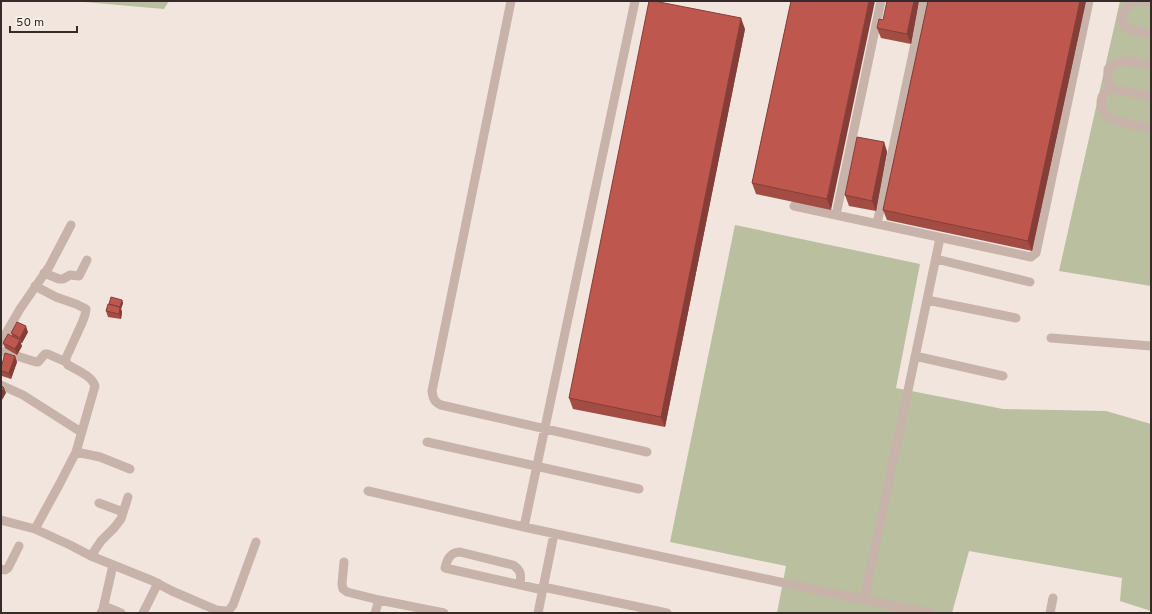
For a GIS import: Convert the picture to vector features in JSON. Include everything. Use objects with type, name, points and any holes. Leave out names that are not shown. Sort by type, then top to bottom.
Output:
[{"type":"street","points":[[511,1],[432,395],[436,403],[440,405],[647,452]]},
{"type":"street","points":[[524,528],[635,1]]},
{"type":"street","points":[[836,215],[881,1]]},
{"type":"street","points":[[877,224],[924,1]]},
{"type":"street","points":[[794,206],[1031,257],[1038,249],[1088,1]]},
{"type":"street","points":[[1137,1],[1129,4],[1124,10],[1122,22],[1126,28],[1151,34]]},
{"type":"street","points":[[1144,1],[1151,3]]},
{"type":"street","points":[[1111,89],[1108,80],[1108,70],[1120,61],[1127,60],[1151,66]]},
{"type":"street","points":[[1151,96],[1111,89],[1104,93],[1101,99],[1102,107],[1106,115],[1112,119],[1151,128]]},
{"type":"street","points":[[1,342],[20,309],[56,255],[71,225]]},
{"type":"street","points":[[864,600],[940,238]]},
{"type":"street","points":[[936,259],[1030,282]]},
{"type":"street","points":[[44,273],[60,279],[70,275],[79,276],[87,260]]},
{"type":"street","points":[[35,286],[56,297],[86,309],[85,316],[66,358],[66,362]]},
{"type":"street","points":[[927,300],[1016,318]]},
{"type":"street","points":[[1051,338],[1151,346]]},
{"type":"street","points":[[1,351],[36,362],[38,362],[46,354],[66,362],[68,365],[90,378],[94,382],[95,386],[76,452],[35,528]]},
{"type":"street","points":[[916,356],[1003,376]]},
{"type":"street","points":[[1,385],[23,395],[81,432]]},
{"type":"street","points":[[427,442],[639,489]]},
{"type":"street","points":[[76,452],[100,457],[130,469]]},
{"type":"street","points":[[368,491],[524,528],[930,613]]},
{"type":"street","points":[[91,556],[101,541],[121,519],[128,497]]},
{"type":"street","points":[[99,503],[123,512]]},
{"type":"street","points":[[1,520],[35,528],[91,556],[158,583],[172,591],[216,610],[225,611],[229,610],[233,605],[256,542]]},
{"type":"street","points":[[538,613],[554,534]]},
{"type":"street","points":[[1,569],[5,570],[8,568],[19,546]]},
{"type":"street","points":[[520,585],[521,572],[513,565],[460,552],[456,552],[451,555],[447,560],[445,568],[520,585],[667,613]]},
{"type":"street","points":[[344,562],[342,584],[343,589],[347,592],[444,613]]},
{"type":"street","points":[[113,565],[102,610],[121,613]]},
{"type":"street","points":[[143,613],[158,583]]},
{"type":"street","points":[[1050,613],[1053,598]]},
{"type":"street","points":[[375,613],[379,600]]},
{"type":"green space","points":[[73,1],[169,1],[164,9]]},
{"type":"green space","points":[[1120,1],[1151,1],[1151,286],[1059,271]]},
{"type":"green space","points":[[735,225],[920,264],[896,388],[1003,409],[1106,411],[1151,424],[1151,611],[1120,601],[1122,578],[969,551],[952,613],[777,613],[786,566],[670,542]]},
{"type":"building","points":[[649,1],[741,18],[661,417],[569,398]]},
{"type":"building","points":[[791,1],[869,1],[827,199],[752,183]]},
{"type":"building","points":[[887,1],[914,1],[907,34],[877,28],[879,19],[883,20]]},
{"type":"building","points":[[928,1],[1080,1],[1028,241],[883,210]]},
{"type":"building","points":[[857,137],[884,142],[872,201],[845,195]]},
{"type":"building","points":[[111,297],[122,300],[120,307],[109,304]]},
{"type":"building","points":[[108,304],[120,307],[119,314],[106,311]]},
{"type":"building","points":[[17,322],[26,326],[20,338],[11,333]]},
{"type":"building","points":[[8,334],[20,340],[15,349],[3,343]]},
{"type":"building","points":[[5,353],[15,356],[9,373],[1,371]]},
{"type":"building","points":[[1,385],[4,388],[1,393]]}]
